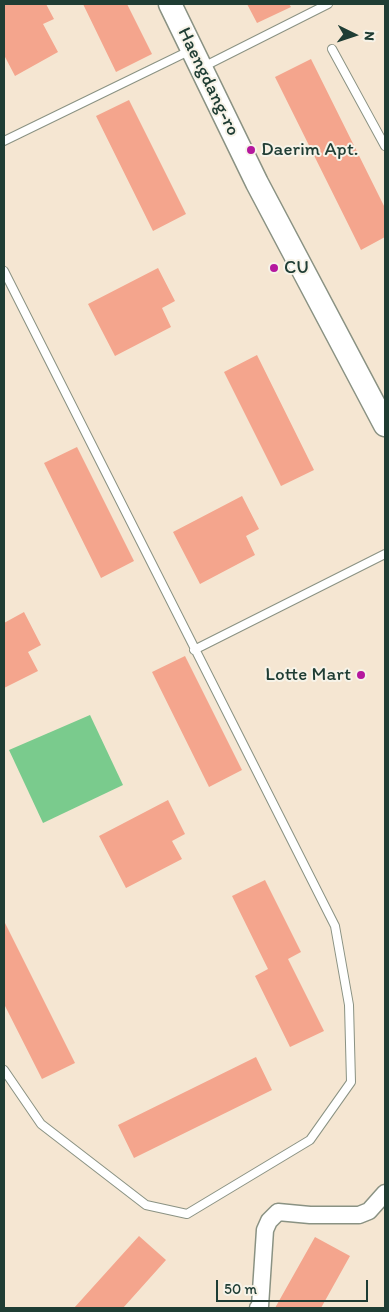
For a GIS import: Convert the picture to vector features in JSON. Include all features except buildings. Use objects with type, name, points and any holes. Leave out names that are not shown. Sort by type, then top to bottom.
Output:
[{"type":"main road","name":"Haengdang-ro","points":[[170,4],[257,183],[385,425]]},
{"type":"street","points":[[258,1308],[260,1306],[265,1230],[278,1212],[310,1215],[359,1215],[369,1211],[385,1193]]},
{"type":"lane","points":[[4,141],[328,4]]},
{"type":"lane","points":[[332,49],[385,146]]},
{"type":"lane","points":[[4,271],[335,926],[350,1005],[350,1082],[310,1140],[186,1214],[146,1205],[40,1124],[4,1070]]},
{"type":"lane","points":[[194,650],[385,554]]},
{"type":"green space","points":[[90,715],[123,785],[43,823],[9,750]]},
{"type":"place","name":"Daerim Apt.","points":[[251,150]]},
{"type":"place","name":"CU","points":[[274,268]]},
{"type":"place","name":"Lotte Mart","points":[[361,675]]}]
